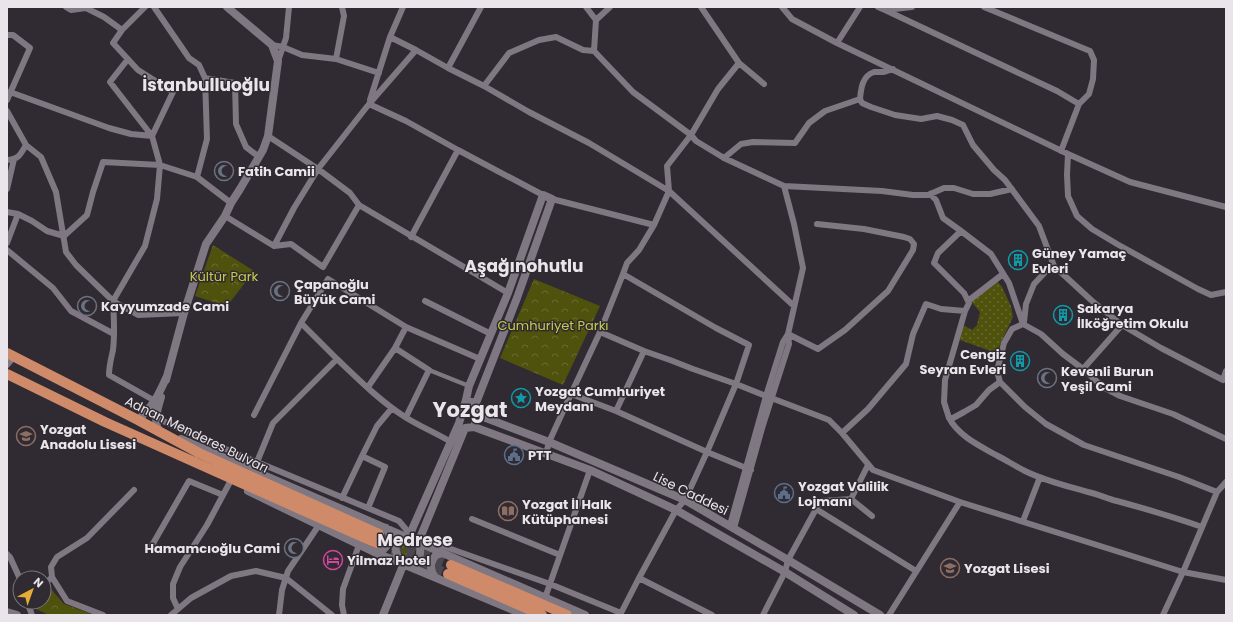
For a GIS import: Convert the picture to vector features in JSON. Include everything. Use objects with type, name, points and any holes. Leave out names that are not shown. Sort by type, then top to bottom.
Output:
[{"type":"highway","name":"Adnan Menderes Bulvarı","points":[[10,355],[200,453],[379,539]]},
{"type":"highway","name":"Adnan Menderes Bulvarı","points":[[7,374],[105,422],[379,539]]},
{"type":"highway","points":[[542,615],[450,570],[567,615]]},
{"type":"street","points":[[66,7],[71,10],[86,8],[104,17],[122,30]]},
{"type":"street","points":[[145,7],[122,30],[113,43],[138,70],[173,92],[152,136]]},
{"type":"street","points":[[154,7],[188,58],[199,65],[205,78],[207,139],[196,177]]},
{"type":"street","points":[[227,7],[272,45],[278,61]]},
{"type":"street","points":[[236,7],[238,16]]},
{"type":"street","points":[[158,430],[156,418],[158,407],[184,313],[206,244],[225,216],[231,203],[259,157],[268,136],[278,61],[286,38],[289,7]]},
{"type":"street","points":[[336,59],[344,16],[342,7]]},
{"type":"street","points":[[369,104],[390,37],[403,7]]},
{"type":"street","points":[[448,68],[481,7]]},
{"type":"street","points":[[586,7],[596,20],[594,51]]},
{"type":"street","points":[[596,20],[610,7]]},
{"type":"street","points":[[701,7],[739,63],[764,84]]},
{"type":"street","points":[[782,7],[792,19],[837,43],[1060,151],[1130,182],[1226,207]]},
{"type":"street","points":[[837,43],[860,7]]},
{"type":"street","points":[[878,7],[1057,91],[1079,104]]},
{"type":"street","points":[[885,10],[912,7]]},
{"type":"street","points":[[984,7],[1090,51],[1094,60],[1093,79],[1089,94],[1079,104],[1060,151]]},
{"type":"street","points":[[7,35],[13,35],[30,48],[7,100]]},
{"type":"street","points":[[390,37],[589,143],[669,191],[794,306]]},
{"type":"street","points":[[484,86],[509,53],[539,40],[556,37],[583,50],[594,51],[633,92],[691,135],[696,141],[724,158],[784,186],[882,191],[914,195],[930,194],[944,188],[954,188],[973,194],[990,194],[1012,189]]},
{"type":"street","points":[[272,45],[283,47],[302,55],[336,59],[379,72]]},
{"type":"street","points":[[274,246],[294,208],[318,169],[369,104],[416,50]]},
{"type":"street","points":[[128,60],[110,82],[152,136],[160,165],[157,199],[144,246],[113,301],[114,334],[109,365],[109,375],[155,401]]},
{"type":"street","points":[[546,454],[549,442],[600,332],[627,263],[639,250],[654,225],[669,191],[667,166],[691,135],[718,89],[739,63]]},
{"type":"street","points":[[860,100],[863,81],[868,76],[874,72],[885,72],[893,69]]},
{"type":"street","points":[[205,78],[235,83],[236,124],[246,147],[259,157]]},
{"type":"street","points":[[10,92],[109,128],[131,134],[152,136]]},
{"type":"street","points":[[724,158],[741,144],[753,142],[795,143],[809,123],[825,111],[860,100]]},
{"type":"street","points":[[860,100],[862,103],[871,107],[895,115],[921,119],[937,116],[963,125],[977,150],[1012,189],[1039,226],[1054,266],[1091,300],[1122,325],[1161,348],[1225,381],[1226,372]]},
{"type":"street","points":[[369,104],[406,121],[552,199],[654,225]]},
{"type":"street","points":[[7,110],[26,145],[41,158],[45,166],[56,192],[66,252],[76,265],[113,301],[138,315],[184,313]]},
{"type":"street","points":[[268,136],[318,169],[350,193],[359,205],[508,293]]},
{"type":"street","points":[[7,160],[14,159],[19,156],[26,145]]},
{"type":"street","points":[[412,236],[458,150]]},
{"type":"street","points":[[1068,154],[1068,196],[1077,216],[1092,228],[1117,244],[1198,289],[1211,295],[1226,292]]},
{"type":"street","points":[[7,189],[14,159]]},
{"type":"street","points":[[64,236],[87,215],[92,192],[103,162],[160,165],[196,177],[231,203]]},
{"type":"street","points":[[732,527],[783,342],[788,334],[803,268],[784,186]]},
{"type":"street","points":[[930,194],[936,200],[943,218],[991,254],[1009,283],[1023,324],[1041,334],[1103,387],[1120,396],[1173,414],[1226,439]]},
{"type":"street","points":[[404,564],[414,562],[421,554],[420,541],[466,426],[466,400],[469,386],[508,293],[543,195]]},
{"type":"street","points":[[404,564],[396,555],[395,550],[397,544],[409,536],[451,442],[478,415],[476,403],[517,298],[552,199]]},
{"type":"street","points":[[323,267],[359,205]]},
{"type":"street","points":[[7,212],[18,214],[47,231],[64,236]]},
{"type":"street","points":[[7,243],[18,214]]},
{"type":"street","points":[[225,216],[274,246],[291,244],[323,267],[328,279],[406,327],[480,359]]},
{"type":"street","points":[[788,334],[818,349],[845,330],[888,291],[913,250],[914,244],[904,237],[864,229],[817,224]]},
{"type":"street","points":[[961,231],[938,253],[934,262],[964,294],[969,303],[965,311],[945,380],[944,402],[953,425],[974,444],[1025,471],[1074,489],[1130,504],[1202,527]]},
{"type":"street","points":[[7,250],[53,288],[71,311],[114,334]]},
{"type":"street","points":[[1023,324],[1026,304],[1034,284],[1053,264]]},
{"type":"street","points":[[420,541],[550,584],[624,614],[639,578],[676,510],[685,500],[736,384],[749,345],[716,328],[623,274]]},
{"type":"street","points":[[968,301],[1003,274]]},
{"type":"street","points":[[254,415],[301,323],[328,279]]},
{"type":"street","points":[[425,301],[491,334]]},
{"type":"street","points":[[842,433],[868,409],[906,364],[913,334],[926,304],[941,309],[965,311]]},
{"type":"street","points":[[301,323],[337,359],[392,408],[451,442]]},
{"type":"street","points":[[1023,324],[1012,329],[1004,343],[997,371],[1000,382],[1025,406],[1046,424],[1084,445],[1179,477],[1217,492]]},
{"type":"street","points":[[1083,369],[1122,325]]},
{"type":"street","points":[[368,387],[395,348],[406,327]]},
{"type":"street","points":[[600,332],[693,370],[736,384],[768,398],[829,420],[873,470],[960,502],[1183,572],[1226,580]]},
{"type":"street","points":[[395,348],[429,370],[469,386]]},
{"type":"street","points":[[616,411],[644,351]]},
{"type":"street","points":[[7,365],[10,355]]},
{"type":"street","points":[[257,462],[273,423],[337,359]]},
{"type":"street","points":[[406,417],[429,370]]},
{"type":"street","points":[[138,420],[149,410],[155,401],[167,376]]},
{"type":"street","points":[[949,418],[953,418],[976,405],[989,390],[1000,382]]},
{"type":"street","points":[[571,394],[616,411],[748,469]]},
{"type":"street","points":[[466,400],[476,403]]},
{"type":"street","points":[[342,498],[377,426],[392,408]]},
{"type":"street","name":"Lise Caddesi","points":[[478,415],[549,442],[685,500],[880,615]]},
{"type":"street","points":[[156,418],[199,438],[399,521],[409,536]]},
{"type":"street","points":[[105,422],[359,545],[379,539],[409,536],[442,553],[585,615]]},
{"type":"street","name":"Lise Caddesi","points":[[466,426],[590,470],[676,510],[785,572],[854,615]]},
{"type":"street","points":[[362,456],[385,468],[368,508]]},
{"type":"street","points":[[850,498],[868,465]]},
{"type":"street","points":[[546,598],[590,470]]},
{"type":"street","points":[[1023,522],[1040,477]]},
{"type":"street","points":[[151,548],[189,481],[223,495]]},
{"type":"street","points":[[178,609],[173,598],[173,584],[180,567],[207,525],[230,482]]},
{"type":"street","points":[[1163,615],[1217,492],[1226,483]]},
{"type":"street","points":[[51,570],[51,567],[57,557],[87,538],[134,490]]},
{"type":"street","points":[[764,615],[785,572],[788,560],[821,501],[850,498],[872,516]]},
{"type":"street","points":[[889,615],[960,502]]},
{"type":"street","points":[[816,509],[916,571]]},
{"type":"street","points":[[472,519],[560,555]]},
{"type":"street","points":[[279,615],[282,590],[288,571],[318,525]]},
{"type":"street","points":[[379,539],[404,564],[525,615]]},
{"type":"street","points":[[344,615],[342,605],[343,589],[359,545]]},
{"type":"street","points":[[435,578],[431,573],[431,564],[436,555],[442,553]]},
{"type":"street","points":[[7,554],[16,570]]},
{"type":"street","points":[[383,615],[404,564]]},
{"type":"street","points":[[171,615],[191,598],[231,576],[256,571],[286,578],[332,615]]},
{"type":"street","points":[[52,577],[67,601],[103,615]]},
{"type":"street","points":[[639,578],[712,615]]},
{"type":"street","points":[[7,612],[17,615]]},
{"type":"green space","name":"Kültür Park","points":[[213,245],[254,271],[231,301],[222,305],[195,296]]},
{"type":"green space","name":"Cumhuriyet Parkı","points":[[534,279],[600,306],[563,385],[500,358]]},
{"type":"green space","points":[[997,281],[1002,287],[1011,306],[1013,317],[996,353],[960,340],[963,325],[972,330],[977,325],[980,312],[971,301]]},
{"type":"green space","points":[[405,543],[411,543],[415,547],[415,553],[411,557],[405,557],[401,553],[401,547]]},
{"type":"green space","points":[[52,590],[64,604],[94,615],[49,615],[38,610],[52,610]]},
{"type":"tunnel","points":[[379,534],[451,565]]},
{"type":"tunnel","points":[[378,544],[448,574]]},
{"type":"place","name":"Fatih Camii","points":[[224,171]]},
{"type":"place","name":"Güney Yamaç Evleri","points":[[1018,260]]},
{"type":"place","name":"Çapanoğlu Büyük Cami","points":[[280,291]]},
{"type":"place","name":"Kayyumzade Cami","points":[[87,306]]},
{"type":"place","name":"Sakarya İlköğretim Okulu","points":[[1063,315]]},
{"type":"place","name":"Cengiz Seyran Evleri","points":[[1020,361]]},
{"type":"place","name":"Kevenli Burun Yeşil Cami","points":[[1047,378]]},
{"type":"place","name":"Yozgat Cumhuriyet Meydanı","points":[[521,398]]},
{"type":"place","name":"Yozgat Anadolu Lisesi","points":[[26,436]]},
{"type":"place","name":"PTT","points":[[514,455]]},
{"type":"place","name":"Yozgat Valilik Lojmanı","points":[[784,493]]},
{"type":"place","name":"Yozgat İl Halk Kütüphanesi","points":[[508,511]]},
{"type":"place","name":"Hamamcıoğlu Cami","points":[[294,548]]},
{"type":"place","name":"Yilmaz Hotel","points":[[333,560]]},
{"type":"place","name":"Yozgat Lisesi","points":[[950,568]]},
{"type":"district","name":"İstanbulluoğlu","points":[[206,85]]},
{"type":"district","name":"Aşağınohutlu","points":[[524,266]]},
{"type":"district","name":"Yozgat","points":[[470,410]]},
{"type":"district","name":"Medrese","points":[[415,540]]}]
